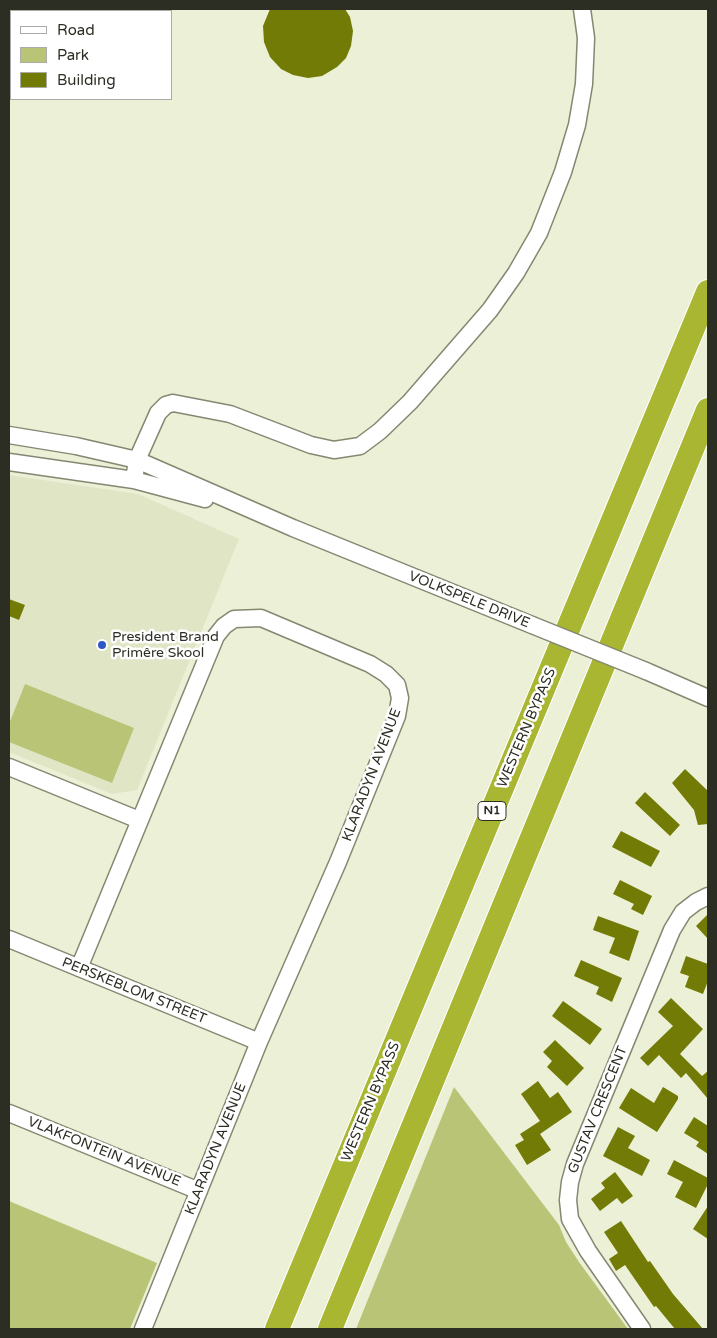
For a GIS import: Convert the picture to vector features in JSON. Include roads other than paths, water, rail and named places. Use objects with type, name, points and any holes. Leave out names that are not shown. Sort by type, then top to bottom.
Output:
[{"type":"highway","name":"WESTERN BYPASS","points":[[277,1329],[708,292]]},
{"type":"highway","points":[[330,1329],[708,410]]},
{"type":"street","points":[[134,480],[137,460],[158,413],[166,405],[173,403],[230,414],[311,445],[334,450],[360,446],[380,431],[410,402],[490,310],[516,273],[539,233],[563,172],[577,125],[584,84],[586,38],[582,9]]},
{"type":"street","name":"VOLKSPELE DRIVE","points":[[9,435],[76,446],[137,460],[293,528],[708,698]]},
{"type":"street","name":"VOLKSPELE DRIVE","points":[[9,462],[134,480],[201,498],[293,528]]},
{"type":"street","name":"KLARADYN AVENUE","points":[[79,968],[216,636],[224,626],[234,619],[262,618],[370,664],[386,674],[397,685],[400,698],[397,716],[338,862],[259,1042],[142,1329]]},
{"type":"street","points":[[9,767],[139,820]]},
{"type":"street","name":"GUSTAV CRESCENT","points":[[642,1329],[588,1251],[570,1219],[568,1200],[570,1182],[575,1164],[672,930],[683,912],[708,896]]},
{"type":"street","name":"PERSKEBLOM STREET","points":[[9,939],[259,1042]]},
{"type":"street","name":"VLAKFONTEIN AVENUE","points":[[9,1113],[199,1191]]},
{"type":"place","name":"President Brand Primêre Skool","points":[[102,645]]}]
